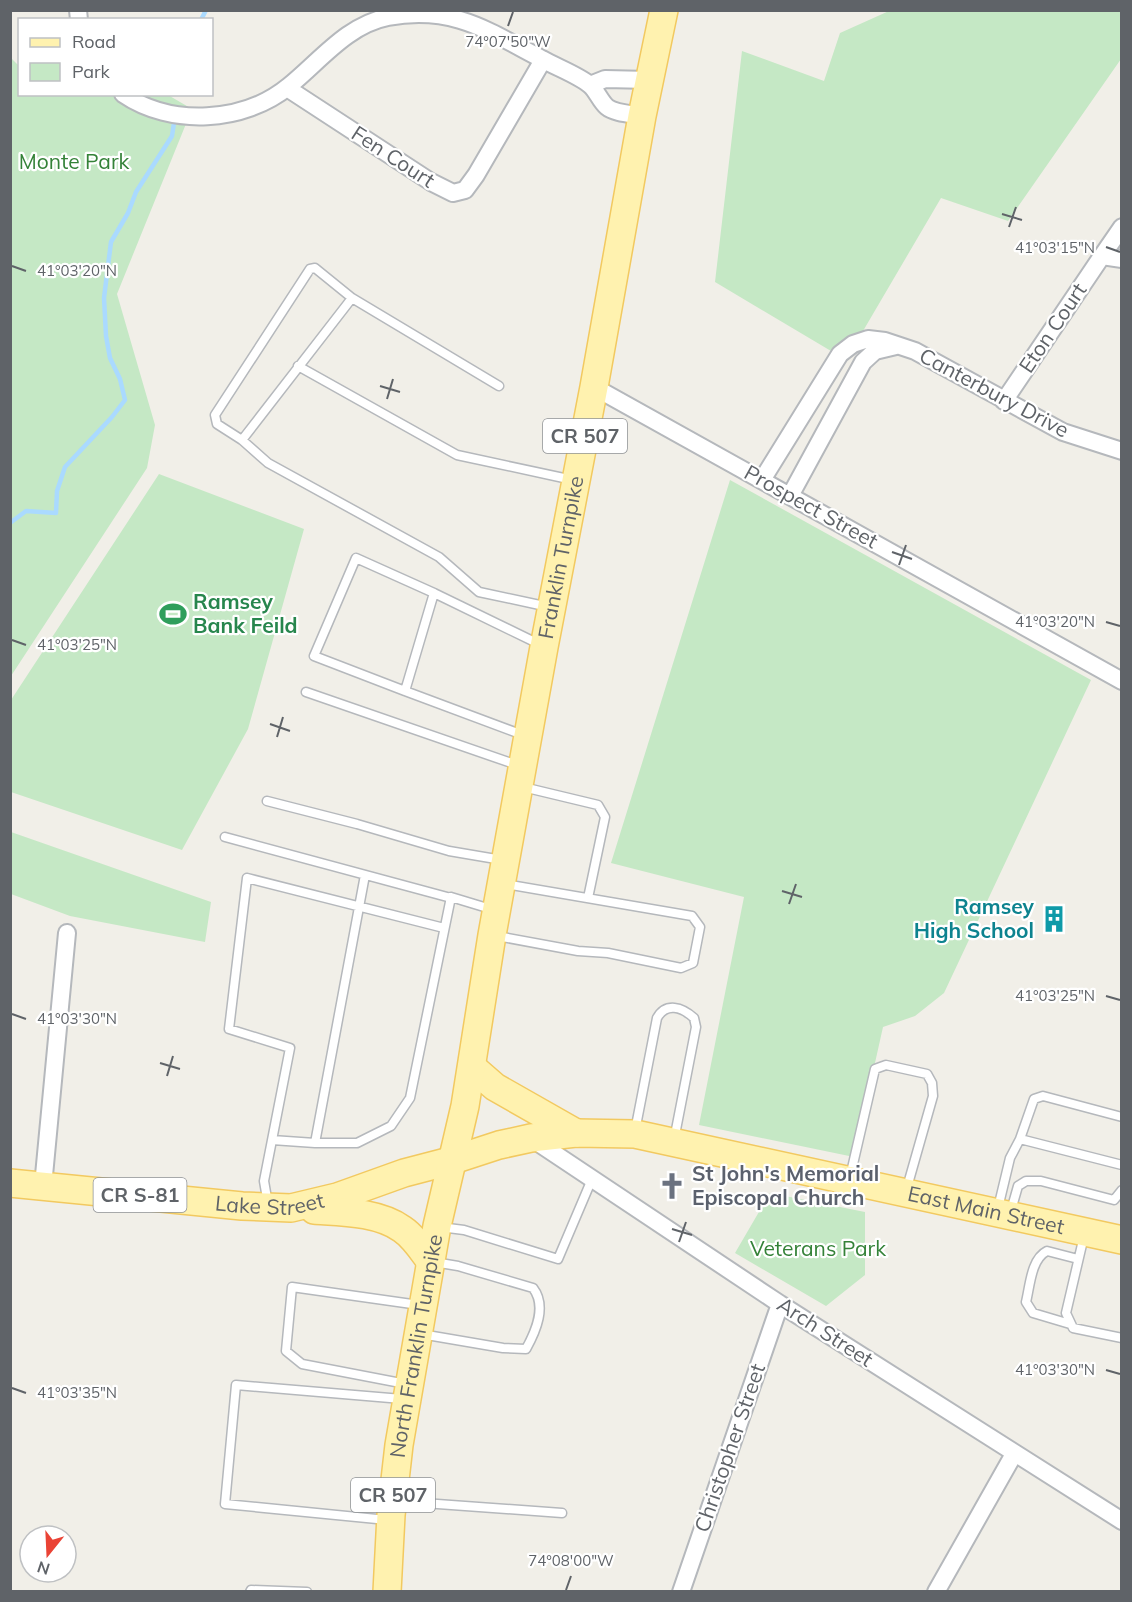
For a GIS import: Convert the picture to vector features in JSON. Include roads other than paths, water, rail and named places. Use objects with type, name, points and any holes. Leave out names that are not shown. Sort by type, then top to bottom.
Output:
[{"type":"main road","name":"Franklin Turnpike","points":[[465,1106],[544,647],[577,481],[642,116],[664,10]]},
{"type":"main road","points":[[472,1067],[495,1087],[576,1133]]},
{"type":"main road","name":"North Franklin Turnpike","points":[[387,1592],[391,1511],[408,1392],[436,1226],[465,1106]]},
{"type":"main road","name":"East Main Street","points":[[531,1138],[576,1133],[635,1134],[1122,1240]]},
{"type":"main road","name":"Lake Street","points":[[10,1183],[280,1208],[337,1197],[404,1173],[531,1138]]},
{"type":"main road","points":[[280,1208],[349,1213],[390,1222],[412,1238],[430,1261]]},
{"type":"street","points":[[126,96],[145,107],[170,114],[196,117],[219,116],[242,111],[287,88],[349,33],[385,18],[428,13],[470,22],[590,85],[608,108],[642,116]]},
{"type":"street","name":"Fen Court","points":[[287,88],[431,182],[453,193],[465,190],[476,175],[543,60]]},
{"type":"street","points":[[590,85],[605,79],[650,80]]},
{"type":"street","name":"Eton Court","points":[[1004,401],[1122,228]]},
{"type":"street","points":[[1102,256],[1122,259]]},
{"type":"street","name":"Canterbury Drive","points":[[762,480],[840,354],[853,344],[868,339],[885,341],[915,351],[1063,432],[1122,451]]},
{"type":"street","name":"Canterbury Drive","points":[[790,495],[863,362],[875,351],[900,346]]},
{"type":"street","name":"Prospect Street","points":[[594,387],[1122,681]]},
{"type":"street","points":[[43,1186],[67,933]]},
{"type":"street","name":"Arch Street","points":[[531,1138],[780,1304],[1122,1521]]},
{"type":"street","name":"Christopher Street","points":[[681,1592],[780,1304]]},
{"type":"street","points":[[936,1592],[1014,1454]]},
{"type":"lane","points":[[500,386],[351,298],[315,268],[310,269],[215,415],[217,424],[242,440],[268,463],[439,558],[479,592],[552,608]]},
{"type":"lane","points":[[242,440],[351,298]]},
{"type":"lane","points":[[298,366],[457,455],[577,481]]},
{"type":"lane","points":[[528,737],[314,656],[356,558],[544,647]]},
{"type":"lane","points":[[405,691],[434,593]]},
{"type":"lane","points":[[306,692],[598,805],[605,817],[588,898]]},
{"type":"lane","points":[[225,837],[451,898],[495,923],[578,951],[608,953],[681,968],[693,963],[700,927],[692,916],[588,898],[504,872],[448,851],[267,801]]},
{"type":"lane","points":[[315,1143],[365,875]]},
{"type":"lane","points":[[280,1208],[264,1180],[290,1048],[229,1029],[247,878],[444,928]]},
{"type":"lane","points":[[272,1140],[357,1143],[391,1126],[410,1098],[451,898]]},
{"type":"lane","points":[[635,1134],[657,1018],[662,1010],[679,1008],[694,1018],[696,1027],[673,1143]]},
{"type":"lane","points":[[849,1182],[875,1069],[886,1065],[927,1074],[932,1083],[933,1096],[905,1194]]},
{"type":"lane","points":[[1003,1215],[1010,1158],[1020,1139],[1034,1099],[1043,1096],[1122,1117]]},
{"type":"lane","points":[[1020,1139],[1122,1165]]},
{"type":"lane","points":[[436,1226],[464,1230],[558,1259],[592,1179]]},
{"type":"lane","points":[[1003,1215],[1018,1186],[1026,1181],[1041,1182],[1114,1200],[1122,1190]]},
{"type":"lane","points":[[1085,1232],[1066,1312],[1073,1328],[1122,1338]]},
{"type":"lane","points":[[1070,1323],[1033,1313],[1026,1302],[1034,1268],[1042,1253],[1047,1251],[1078,1259]]},
{"type":"lane","points":[[418,1333],[503,1348],[526,1349],[534,1336],[541,1308],[537,1294],[532,1288],[458,1266],[430,1261]]},
{"type":"lane","points":[[408,1392],[302,1364],[286,1351],[292,1287],[423,1306]]},
{"type":"lane","points":[[408,1392],[236,1385],[225,1504],[391,1511],[562,1514]]},
{"type":"lane","points":[[250,1592],[251,1590],[307,1592]]},
{"type":"waterway","points":[[202,18],[206,10]]},
{"type":"waterway","points":[[10,523],[26,511],[56,513],[57,491],[65,467],[125,400],[120,379],[110,358],[106,336],[104,298],[111,242],[128,213],[136,192],[172,136],[174,123]]},
{"type":"place","name":"Ramsey Bank Feild","points":[[173,614]]},
{"type":"place","name":"Ramsey High School","points":[[1054,919]]},
{"type":"place","name":"St John's Memorial Episcopal Church","points":[[672,1186]]},
{"type":"park label","name":"Monte Park","points":[[74,162]]},
{"type":"park label","name":"Veterans Park","points":[[818,1249]]}]
